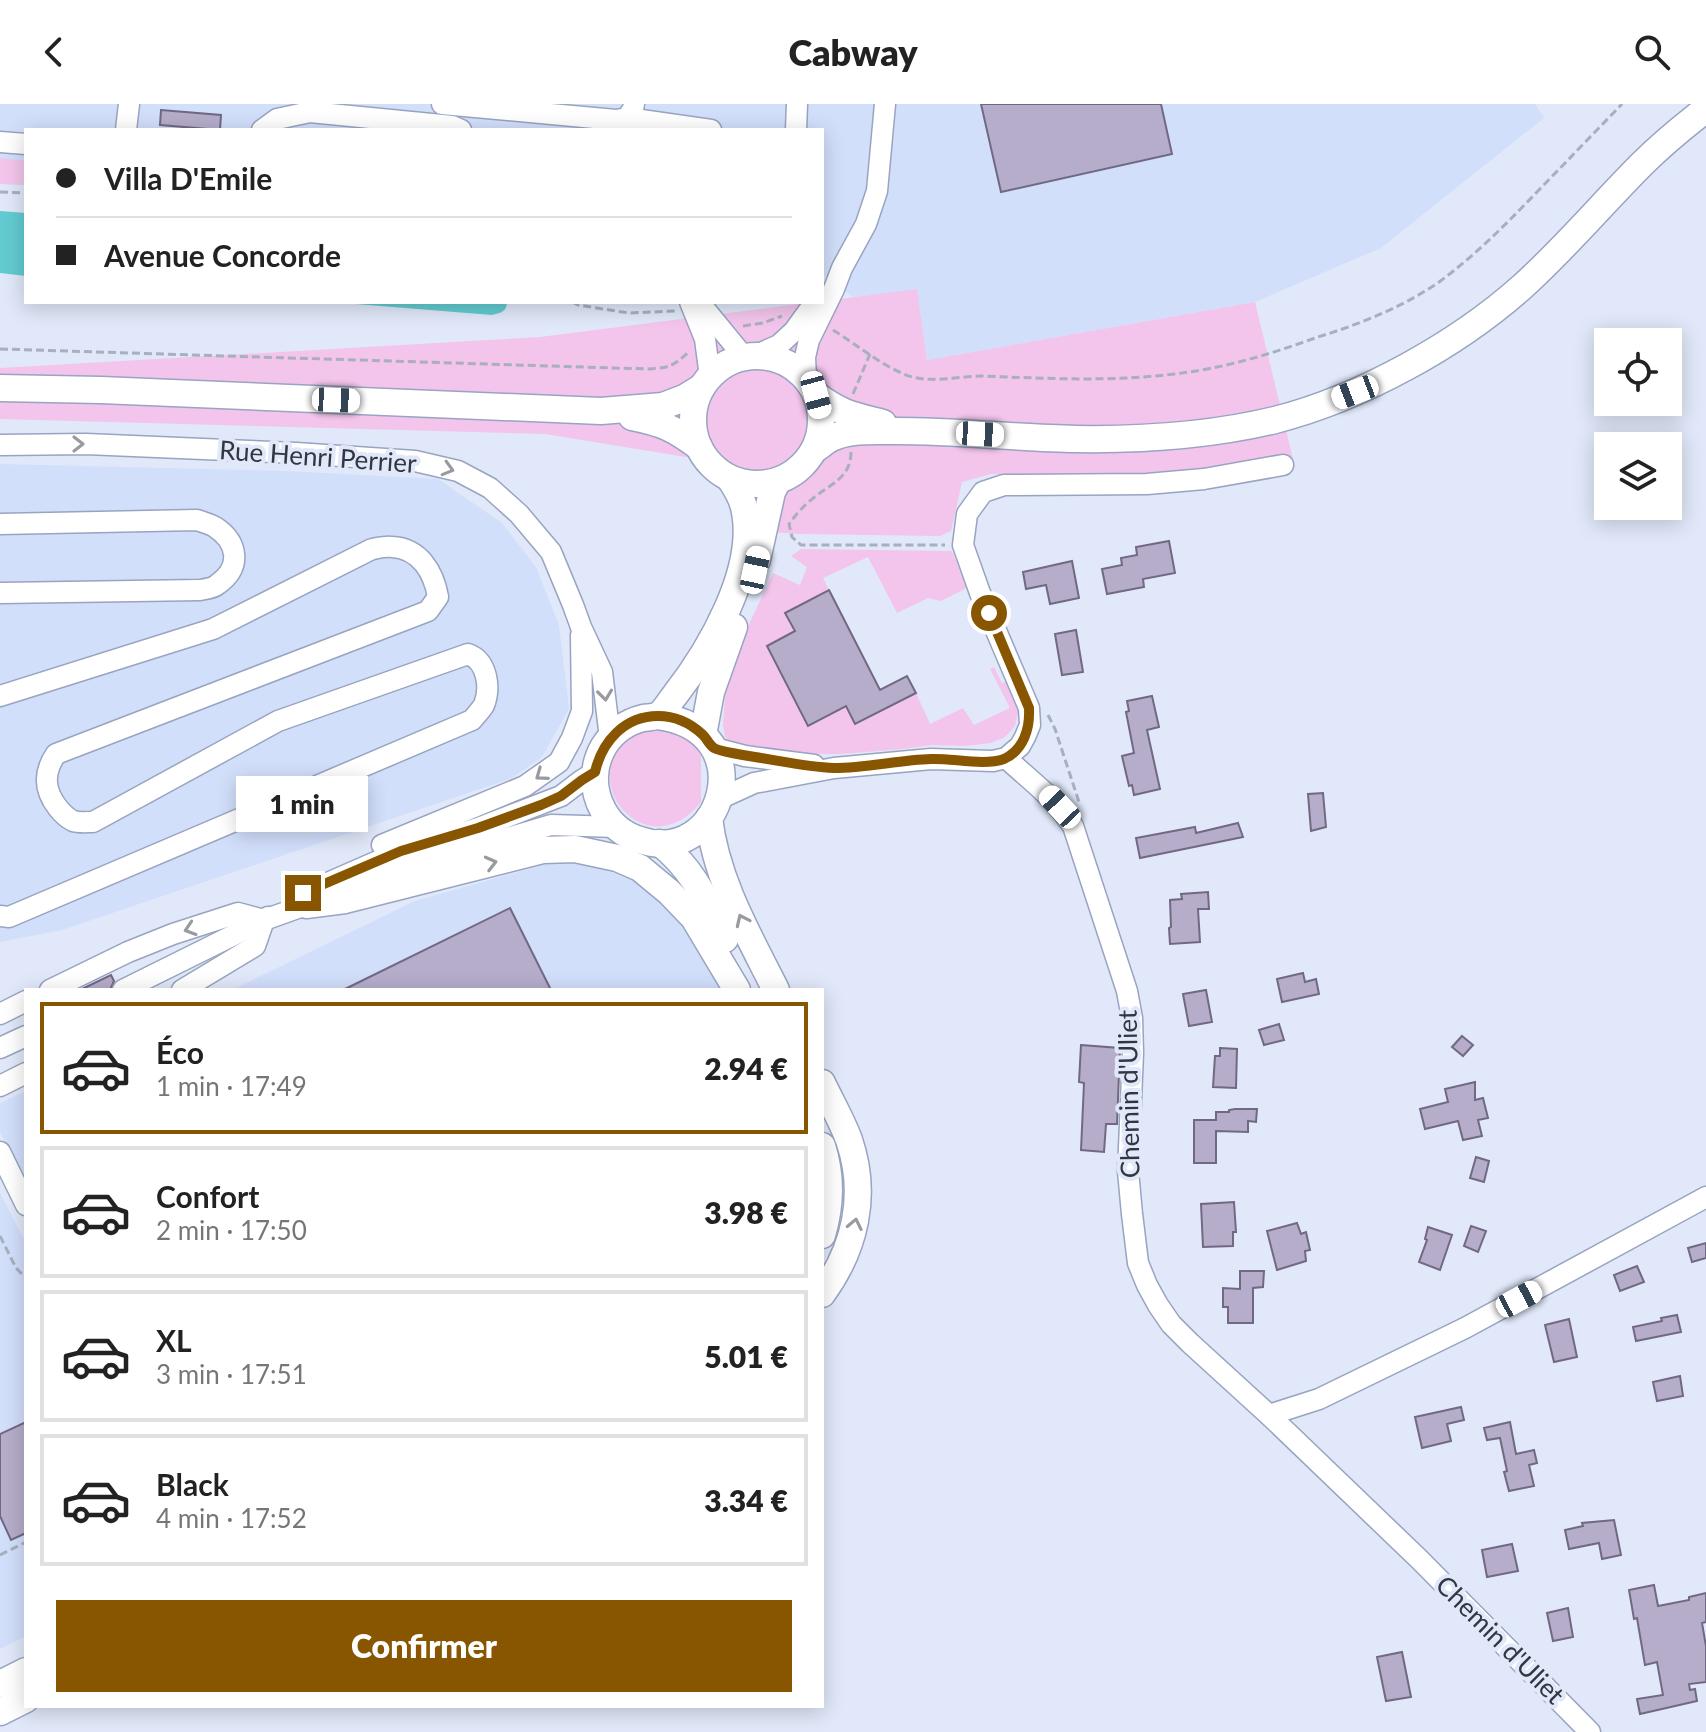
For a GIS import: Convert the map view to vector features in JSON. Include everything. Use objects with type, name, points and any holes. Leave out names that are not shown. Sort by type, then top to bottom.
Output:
[{"type":"main road","points":[[814,450],[832,437],[864,431],[1075,439],[1180,436],[1277,419],[1355,392],[1440,347],[1483,320],[1553,257],[1672,136],[1706,109]]},
{"type":"main road","points":[[0,388],[601,411],[663,406],[684,398],[728,363],[749,357],[774,358],[792,366],[836,409],[917,431]]},
{"type":"main road","points":[[706,382],[696,401],[693,416],[699,447],[717,471],[730,479],[761,484],[777,482],[792,474],[805,464],[814,450],[821,432],[821,413],[811,387]]},
{"type":"main road","points":[[601,411],[660,422],[699,447]]},
{"type":"main road","points":[[658,716],[709,647],[744,562],[745,513],[740,494],[730,479]]},
{"type":"main road","points":[[709,742],[711,692],[755,570],[772,492],[777,482]]},
{"type":"main road","points":[[714,808],[699,828],[688,836],[660,843],[644,842],[630,836],[606,816],[595,788],[598,760],[610,738],[620,729],[632,722],[658,716],[690,724],[709,742],[722,773],[711,833],[718,862],[729,894],[775,988]]},
{"type":"main road","points":[[660,843],[690,871],[747,988]]},
{"type":"main road","points":[[304,899],[345,900],[543,850],[575,849],[617,858],[640,868],[669,892],[694,918],[736,988]]},
{"type":"main road","points":[[824,1087],[856,1161],[858,1208],[853,1235],[824,1291]]},
{"type":"main road","points":[[824,1153],[830,1188],[824,1229]]},
{"type":"main road","points":[[0,1684],[24,1672]]},
{"type":"main road","points":[[0,1712],[24,1700]]},
{"type":"street","points":[[126,128],[129,104]]},
{"type":"street","points":[[442,104],[616,120],[630,111],[702,128]]},
{"type":"street","points":[[796,128],[797,104]]},
{"type":"street","points":[[811,387],[805,357],[809,340],[866,224],[877,191],[885,104]]},
{"type":"street","points":[[265,128],[277,119],[310,112],[456,128]]},
{"type":"street","points":[[0,142],[24,144]]},
{"type":"street","points":[[824,289],[842,268]]},
{"type":"street","points":[[693,304],[705,339],[706,382]]},
{"type":"street","points":[[694,304],[749,357],[779,345],[794,331],[814,304]]},
{"type":"street","name":"Rue Henri Perrier","points":[[0,445],[86,444],[296,453],[415,461],[458,471],[490,488],[519,514],[551,552],[602,672],[610,738]]},
{"type":"street","points":[[714,808],[754,783],[834,768],[931,759],[993,761],[1006,758],[1020,746],[1030,725],[1029,708],[963,545],[967,514],[983,492],[1004,485],[1147,484],[1204,479],[1283,465]]},
{"type":"street","points":[[0,524],[197,520],[214,526],[230,541],[235,554],[232,571],[217,586],[200,590],[0,593]]},
{"type":"street","points":[[0,696],[213,629],[372,549],[392,547],[406,550],[425,564],[435,580],[438,597],[428,611],[56,754],[45,780],[49,796],[61,813],[75,822],[93,822],[278,721],[468,654],[476,657],[484,668],[488,688],[483,707],[472,720],[9,917],[0,916]]},
{"type":"street","points":[[304,899],[328,869],[525,786],[559,762],[582,711],[581,627]]},
{"type":"street","points":[[709,742],[745,756],[834,768]]},
{"type":"street","name":"Chemin d'Uliet","points":[[1006,758],[1042,788],[1073,826],[1127,991],[1133,1053],[1128,1171],[1138,1263],[1147,1285],[1171,1324],[1420,1560],[1590,1732]]},
{"type":"street","points":[[131,986],[401,851],[478,828],[548,802],[595,772]]},
{"type":"street","points":[[304,899],[551,825],[617,827]]},
{"type":"street","points":[[54,988],[128,952],[225,917],[238,913],[264,920]]},
{"type":"street","points":[[185,988],[255,946],[264,920]]},
{"type":"street","points":[[0,1014],[24,1002]]},
{"type":"street","points":[[0,1048],[24,1037]]},
{"type":"street","points":[[0,1086],[24,1074]]},
{"type":"street","points":[[0,1152],[24,1201]]},
{"type":"street","points":[[1269,1415],[1319,1399],[1465,1328],[1706,1197]]},
{"type":"path","points":[[824,325],[901,373],[917,378],[979,376],[1053,380],[1152,377],[1208,369],[1266,355],[1356,325],[1396,307],[1437,283],[1486,245],[1622,104]]},
{"type":"path","points":[[0,192],[24,193]]},
{"type":"path","points":[[576,304],[629,313],[675,311],[691,304]]},
{"type":"path","points":[[741,327],[785,315]]},
{"type":"path","points":[[0,349],[667,369],[692,349]]},
{"type":"path","points":[[853,396],[870,354]]},
{"type":"path","points":[[849,443],[850,465],[845,473],[797,514],[789,524],[792,537],[801,545],[963,545]]},
{"type":"path","points":[[0,1236],[24,1277]]},
{"type":"path","points":[[0,1555],[24,1543]]},
{"type":"shaded area","points":[[0,104],[1535,104],[1544,118],[1381,248],[1255,302],[927,360],[917,290],[853,297],[824,276],[824,128],[24,128],[24,185],[0,184]]},
{"type":"shaded area","points":[[0,158],[24,161],[24,185],[0,184]]},
{"type":"shaded area","points":[[917,289],[927,360],[1255,302],[1295,467],[1142,478],[991,474],[962,482],[951,531],[940,536],[799,534],[739,530],[732,504],[692,458],[545,434],[0,419],[0,368],[540,337],[799,304],[824,304],[824,301]]},
{"type":"shaded area","points":[[0,464],[286,471],[438,479],[502,523],[536,567],[559,625],[569,709],[542,757],[512,778],[62,930],[0,942]]},
{"type":"shaded area","points":[[801,549],[952,551],[967,588],[941,601],[928,598],[897,613],[868,557],[823,578],[829,590],[785,613],[795,631],[767,646],[808,725],[844,703],[855,724],[916,693],[930,724],[963,708],[974,725],[1010,708],[990,669],[994,667],[1002,683],[1008,681],[1019,709],[1015,726],[1005,737],[991,743],[965,746],[932,745],[841,754],[795,754],[732,745],[725,737],[723,725],[726,686],[742,639],[773,573],[800,585],[807,567],[791,556]]},
{"type":"shaded area","points":[[649,730],[677,733],[690,741],[701,756],[701,802],[678,821],[655,826],[635,820],[620,805],[611,786],[611,765],[623,745]]},
{"type":"shaded area","points":[[554,862],[596,866],[644,885],[668,904],[689,932],[720,988],[236,988],[415,901]]},
{"type":"shaded area","points":[[24,1092],[24,1179],[0,1132],[0,1103]]},
{"type":"shaded area","points":[[0,1193],[24,1239],[24,1637],[0,1649]]},
{"type":"water","points":[[0,211],[24,213],[24,276],[0,273]]},
{"type":"water","points":[[356,304],[507,304],[500,313],[492,315]]},
{"type":"building","points":[[981,104],[1161,104],[1172,154],[1001,192]]},
{"type":"building","points":[[161,110],[221,115],[220,128],[160,125]]},
{"type":"building","points":[[1169,541],[1175,573],[1143,579],[1144,587],[1107,594],[1102,569],[1122,565],[1121,558],[1137,555],[1136,547]]},
{"type":"building","points":[[1072,561],[1079,598],[1050,604],[1046,585],[1026,589],[1023,572]]},
{"type":"building","points":[[829,590],[880,690],[907,676],[916,693],[855,724],[846,706],[808,726],[767,646],[795,631],[785,613]]},
{"type":"building","points":[[1076,630],[1083,672],[1062,675],[1055,634]]},
{"type":"building","points":[[1152,696],[1159,727],[1147,730],[1160,789],[1134,795],[1122,756],[1134,753],[1126,712],[1129,711],[1127,701]]},
{"type":"building","points":[[1323,793],[1326,827],[1311,831],[1308,794]]},
{"type":"building","points":[[1238,823],[1243,837],[1140,858],[1136,838],[1195,827],[1196,833]]},
{"type":"building","points":[[1208,892],[1209,909],[1198,909],[1200,942],[1170,944],[1170,900],[1182,899],[1181,894]]},
{"type":"building","points":[[510,908],[550,988],[347,988]]},
{"type":"building","points":[[1303,973],[1305,982],[1316,979],[1319,994],[1282,1002],[1277,979]]},
{"type":"building","points":[[111,975],[114,981],[111,988],[84,988]]},
{"type":"building","points":[[1206,990],[1212,1022],[1189,1026],[1183,994]]},
{"type":"building","points":[[1279,1024],[1284,1040],[1264,1045],[1259,1030]]},
{"type":"building","points":[[1462,1036],[1473,1045],[1463,1056],[1452,1047]]},
{"type":"building","points":[[1081,1045],[1120,1048],[1117,1124],[1106,1124],[1104,1152],[1081,1150],[1084,1083],[1079,1082]]},
{"type":"building","points":[[1220,1048],[1237,1049],[1236,1088],[1213,1087],[1215,1056],[1220,1056]]},
{"type":"building","points":[[1475,1082],[1475,1100],[1483,1098],[1488,1118],[1478,1120],[1482,1136],[1463,1140],[1458,1121],[1425,1129],[1420,1109],[1448,1102],[1445,1089]]},
{"type":"building","points":[[1257,1109],[1256,1122],[1248,1121],[1248,1132],[1216,1131],[1216,1163],[1194,1163],[1194,1120],[1216,1120],[1216,1112]]},
{"type":"building","points":[[1476,1157],[1489,1161],[1484,1182],[1470,1178]]},
{"type":"building","points":[[1234,1202],[1236,1232],[1233,1232],[1233,1246],[1203,1247],[1201,1204]]},
{"type":"building","points":[[1297,1223],[1301,1234],[1306,1232],[1310,1250],[1305,1251],[1306,1261],[1277,1270],[1267,1231]]},
{"type":"building","points":[[1471,1226],[1486,1231],[1478,1252],[1464,1246]]},
{"type":"building","points":[[1428,1227],[1452,1235],[1440,1270],[1419,1262]]},
{"type":"building","points":[[1706,1243],[1706,1258],[1692,1262],[1688,1248]]},
{"type":"building","points":[[1637,1266],[1644,1282],[1620,1291],[1614,1275]]},
{"type":"building","points":[[1240,1271],[1264,1271],[1263,1287],[1253,1288],[1253,1323],[1228,1323],[1228,1307],[1223,1307],[1223,1288],[1240,1289]]},
{"type":"building","points":[[1677,1315],[1681,1332],[1636,1341],[1633,1327]]},
{"type":"building","points":[[1569,1319],[1577,1357],[1554,1362],[1545,1325]]},
{"type":"building","points":[[1680,1376],[1683,1396],[1657,1401],[1653,1382]]},
{"type":"building","points":[[1461,1407],[1464,1420],[1447,1424],[1451,1441],[1422,1448],[1415,1417]]},
{"type":"building","points":[[1510,1422],[1516,1454],[1534,1450],[1537,1463],[1529,1465],[1534,1486],[1509,1491],[1500,1438],[1487,1440],[1484,1428]]},
{"type":"building","points":[[24,1423],[24,1534],[11,1540],[0,1516],[0,1434]]},
{"type":"building","points":[[1614,1520],[1621,1555],[1602,1559],[1599,1543],[1569,1549],[1565,1530],[1583,1526],[1582,1523]]},
{"type":"building","points":[[1512,1544],[1518,1571],[1487,1577],[1482,1550]]},
{"type":"building","points":[[1654,1585],[1658,1606],[1706,1593],[1706,1622],[1702,1623],[1706,1646],[1706,1682],[1689,1684],[1690,1690],[1695,1689],[1697,1701],[1640,1714],[1637,1699],[1663,1695],[1657,1662],[1645,1665],[1629,1590]]},
{"type":"building","points":[[1568,1608],[1573,1637],[1553,1641],[1547,1613]]},
{"type":"building","points":[[1402,1652],[1411,1697],[1386,1701],[1377,1657]]},
{"type":"route","points":[[303,893],[401,851],[478,828],[561,796],[595,772],[610,738],[632,722],[645,718],[674,718],[690,724],[714,748],[745,756],[834,768],[931,759],[993,761],[1006,758],[1025,737],[1030,725],[1029,708],[989,613]]}]
